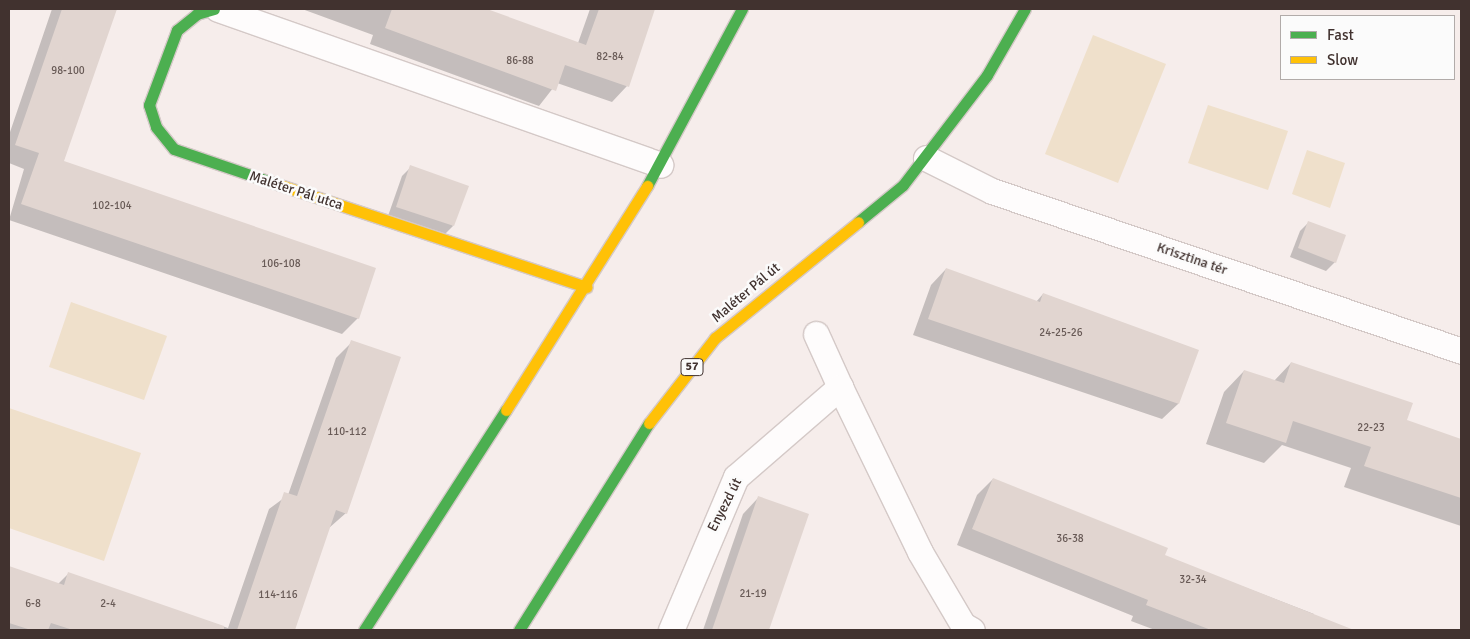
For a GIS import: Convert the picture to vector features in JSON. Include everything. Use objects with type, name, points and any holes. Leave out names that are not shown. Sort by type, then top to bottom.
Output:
[{"type":"street","name":"Maléter Pál utca","points":[[214,9],[197,14],[177,30],[148,105],[156,127],[174,149],[586,287]]},
{"type":"street","points":[[218,9],[660,165]]},
{"type":"street","points":[[364,630],[586,287],[660,165],[742,9]]},
{"type":"street","name":"Maléter Pál út","points":[[519,630],[651,420],[715,338],[880,207],[926,158],[987,75],[1025,9]]},
{"type":"street","name":"Krisztina tér","points":[[926,158],[992,191],[1461,351]]},
{"type":"street","points":[[816,334],[920,552],[963,625],[972,630]]},
{"type":"street","name":"Enyezd út","points":[[671,630],[736,478],[840,387]]},
{"type":"shaded area","points":[[1093,35],[1166,64],[1118,183],[1045,154]]},
{"type":"shaded area","points":[[1208,105],[1288,131],[1268,190],[1188,163]]},
{"type":"shaded area","points":[[1307,150],[1345,163],[1330,208],[1292,194]]},
{"type":"shaded area","points":[[71,302],[167,336],[144,400],[49,367]]},
{"type":"shaded area","points":[[9,408],[141,453],[104,561],[9,528]]},
{"type":"building","points":[[62,9],[117,9],[64,161],[376,268],[359,319],[21,204],[39,153],[15,145]]},
{"type":"building","points":[[392,9],[487,9],[586,45],[599,9],[655,9],[629,87],[565,65],[556,91],[385,28]]},
{"type":"building","points":[[410,165],[469,186],[454,226],[396,207]]},
{"type":"building","points":[[1308,221],[1346,235],[1336,263],[1298,248]]},
{"type":"building","points":[[946,268],[1040,302],[1043,293],[1199,350],[1179,404],[928,319]]},
{"type":"building","points":[[351,340],[401,357],[347,514],[336,510],[295,630],[237,630],[284,492],[297,496]]},
{"type":"building","points":[[1291,362],[1413,403],[1407,420],[1461,439],[1461,498],[1364,466],[1371,447],[1293,421],[1286,443],[1226,423],[1244,370],[1284,383]]},
{"type":"building","points":[[993,478],[1168,548],[1165,555],[1354,630],[1211,630],[1146,605],[1148,600],[972,529]]},
{"type":"building","points":[[758,496],[809,514],[769,630],[712,630]]},
{"type":"building","points":[[9,566],[64,585],[68,572],[224,626],[224,630],[73,630],[51,623],[48,630],[31,630],[9,623]]},
{"type":"traffic: fast","points":[[214,9],[197,14],[177,30],[149,105],[156,127],[174,149],[280,185]]},
{"type":"traffic: fast","points":[[647,186],[742,9]]},
{"type":"traffic: fast","points":[[858,222],[903,185],[987,75],[1025,9]]},
{"type":"traffic: fast","points":[[364,630],[506,410]]},
{"type":"traffic: fast","points":[[519,630],[649,423]]},
{"type":"traffic: slow","points":[[280,185],[586,287]]},
{"type":"traffic: slow","points":[[506,410],[647,186]]},
{"type":"traffic: slow","points":[[649,423],[715,338],[858,222]]}]
